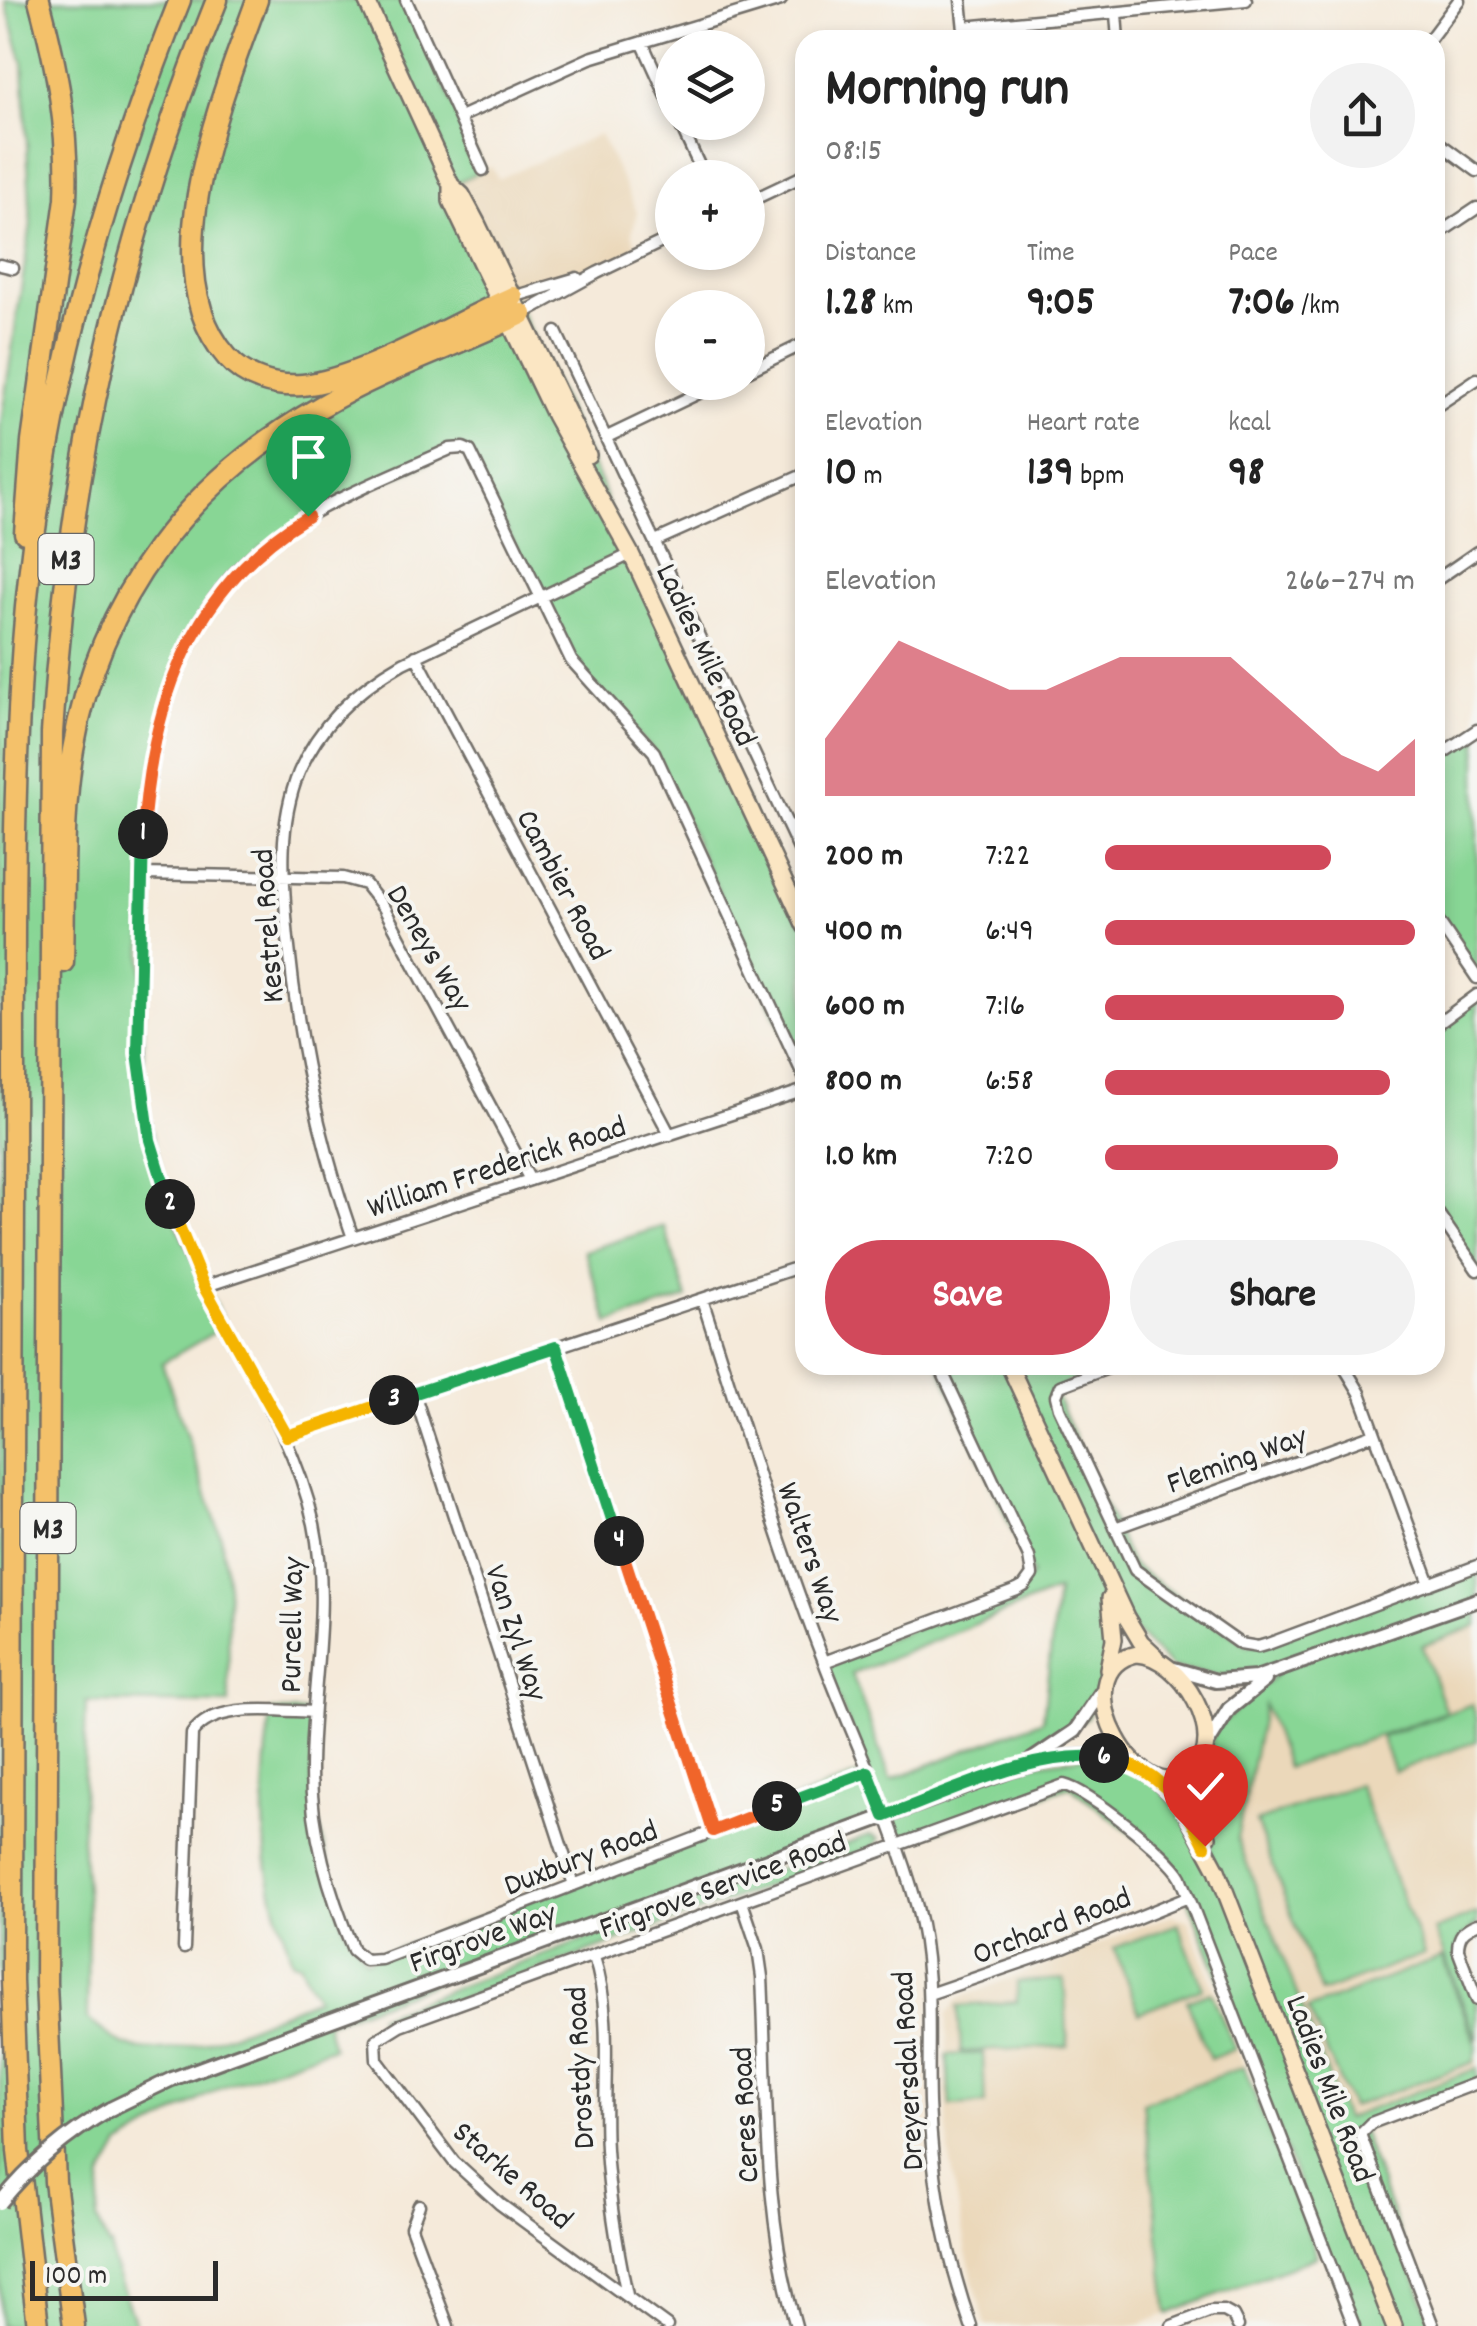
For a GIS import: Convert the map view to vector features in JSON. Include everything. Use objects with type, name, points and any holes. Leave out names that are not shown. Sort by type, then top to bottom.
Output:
[{"type":"highway","points":[[24,640],[21,601],[26,498],[68,162],[62,93],[39,0]]},
{"type":"highway","name":"M3","points":[[38,2326],[18,2152],[12,1980],[16,834],[24,640],[49,452],[83,293],[113,184],[180,0]]},
{"type":"highway","name":"M3","points":[[74,2326],[55,2182],[46,1983],[52,732],[66,563],[85,442],[115,306],[150,181],[217,0]]},
{"type":"highway","points":[[257,0],[213,135],[194,226],[197,290],[215,344],[247,374],[284,386],[307,385],[510,309]]},
{"type":"highway","points":[[50,1138],[58,1091],[73,752],[98,655],[135,581],[192,505],[262,442],[325,404],[510,309]]},
{"type":"main road","name":"Ladies Mile Road","points":[[366,0],[450,185],[452,201],[510,309],[554,415],[631,554],[795,905]]},
{"type":"main road","points":[[1015,1375],[1132,1630],[1194,1700],[1204,1754],[1183,1778],[1148,1773],[1126,1753],[1114,1732],[1105,1682],[1114,1626],[1102,1565]]},
{"type":"main road","points":[[1105,1682],[1113,1664],[1127,1656],[1142,1654],[1165,1664]]},
{"type":"main road","name":"Ladies Mile Road","points":[[1204,1754],[1200,1802],[1217,1870],[1394,2326]]},
{"type":"main road","name":"Ladies Mile Road","points":[[1148,1773],[1182,1806],[1217,1870]]},
{"type":"street","points":[[406,0],[483,170]]},
{"type":"street","points":[[460,118],[590,58],[781,0]]},
{"type":"street","points":[[961,0],[964,30]]},
{"type":"street","points":[[964,27],[1246,0]]},
{"type":"street","points":[[1436,30],[1459,0]]},
{"type":"street","points":[[1116,14],[1117,30]]},
{"type":"street","points":[[642,42],[655,71]]},
{"type":"street","points":[[1445,148],[1477,172]]},
{"type":"street","points":[[765,194],[795,181]]},
{"type":"street","points":[[1445,229],[1477,208]]},
{"type":"street","points":[[510,309],[655,245]]},
{"type":"street","points":[[0,265],[12,268]]},
{"type":"street","points":[[510,309],[598,273]]},
{"type":"street","points":[[556,332],[795,841]]},
{"type":"street","points":[[765,363],[795,348]]},
{"type":"street","points":[[1445,401],[1477,379]]},
{"type":"street","points":[[608,437],[685,400]]},
{"type":"street","name":"Purcell Way","points":[[365,1960],[353,1950],[322,1860],[312,1798],[322,1578],[314,1526],[287,1436],[204,1287],[174,1218],[150,1140],[137,1024],[146,797],[160,718],[198,628],[230,579],[262,547],[308,516],[463,448],[474,457],[540,598]]},
{"type":"street","points":[[655,541],[795,478]]},
{"type":"street","points":[[1445,573],[1477,552]]},
{"type":"street","name":"Kestrel Road","points":[[353,1238],[304,1064],[283,878],[288,807],[307,756],[332,718],[368,684],[416,656],[631,554]]},
{"type":"street","points":[[540,598],[571,660],[654,752],[795,1057]]},
{"type":"street","name":"Cambier Road","points":[[416,656],[670,1135]]},
{"type":"street","points":[[1445,751],[1477,730]]},
{"type":"street","name":"Deneys Way","points":[[142,874],[343,878],[373,891],[530,1180]]},
{"type":"street","points":[[1445,931],[1477,978]]},
{"type":"street","points":[[1445,1019],[1477,995]]},
{"type":"street","name":"William Frederick Road","points":[[204,1287],[795,1093]]},
{"type":"street","points":[[1445,1224],[1477,1270]]},
{"type":"street","points":[[287,1436],[795,1269]]},
{"type":"street","name":"Walters Way","points":[[702,1299],[780,1540],[885,1816]]},
{"type":"street","points":[[556,1347],[713,1831]]},
{"type":"street","points":[[824,1662],[1017,1590],[1032,1575],[1029,1556],[945,1375]]},
{"type":"street","points":[[1089,1375],[1064,1384],[1056,1396],[1058,1408],[1135,1570],[1240,1644],[1258,1647],[1477,1566]]},
{"type":"street","points":[[1350,1375],[1430,1584]]},
{"type":"street","name":"Van Zyl Way","points":[[414,1394],[574,1885]]},
{"type":"street","name":"Fleming Way","points":[[1115,1528],[1374,1434]]},
{"type":"street","points":[[1165,1664],[1194,1677],[1224,1682],[1280,1671],[1477,1600]]},
{"type":"street","points":[[1204,1754],[1235,1702],[1280,1671]]},
{"type":"street","name":"Firgrove Way","points":[[1012,1770],[1075,1731],[1105,1682]]},
{"type":"street","points":[[184,1948],[192,1734],[202,1722],[225,1714],[313,1712]]},
{"type":"street","name":"Firgrove Way","points":[[0,2203],[26,2172],[60,2142],[110,2109],[216,2062],[1012,1770],[1088,1756],[1118,1760],[1148,1773]]},
{"type":"street","name":"Duxbury Road","points":[[365,1960],[381,1959],[868,1772]]},
{"type":"street","name":"Firgrove Service Road","points":[[388,2031],[1052,1787],[1075,1788],[1170,1860],[1188,1896]]},
{"type":"street","name":"Dreyersdal Road","points":[[885,1816],[917,1906],[926,1956],[929,2104],[937,2190],[969,2326]]},
{"type":"street","points":[[1188,1896],[1354,2326]]},
{"type":"street","name":"Orchard Road","points":[[929,1994],[1063,1948],[1188,1896]]},
{"type":"street","name":"Ceres Road","points":[[742,1902],[760,1963],[770,2184],[778,2252],[796,2326]]},
{"type":"street","points":[[1477,1924],[1461,1934],[1458,1950],[1477,2000]]},
{"type":"street","name":"Drostdy Road","points":[[594,1957],[606,2015],[606,2148],[627,2295]]},
{"type":"street","name":"Starke Road","points":[[388,2031],[376,2040],[377,2060],[454,2162],[500,2204],[666,2326]]},
{"type":"street","points":[[1433,2326],[1361,2139],[1361,2129],[1477,2083]]},
{"type":"street","points":[[420,2205],[411,2227],[448,2326]]},
{"type":"street","points":[[1172,2326],[1218,2310],[1233,2316],[1238,2326]]},
{"type":"shaded area","points":[[600,134],[637,212],[632,233],[638,253],[597,273],[513,297],[451,185],[491,166],[498,179]]},
{"type":"shaded area","points":[[1477,1626],[1477,1913],[1435,1930],[1477,2040],[1477,2068],[1345,2119],[1237,1838],[1264,1704]]},
{"type":"shaded area","points":[[1172,1915],[1188,1921],[1317,2256],[1136,2326],[986,2326],[966,2253],[949,2151],[947,2014],[959,1998]]},
{"type":"green space","points":[[5,0],[406,0],[483,170],[452,185],[522,314],[601,484],[611,515],[795,905],[795,1057],[654,752],[584,676],[463,448],[343,499],[262,547],[203,618],[169,690],[143,832],[143,1099],[174,1218],[225,1326],[162,1363],[221,1537],[228,1587],[229,1704],[86,1702],[82,1839],[88,1916],[87,2019],[125,2045],[147,2050],[171,2049],[222,2037],[317,1998],[299,1963],[292,1961],[268,1870],[264,1802],[271,1711],[313,1712],[312,1798],[344,1927],[366,1960],[867,1772],[824,1662],[1017,1590],[1032,1575],[943,1375],[1088,1375],[1068,1382],[1056,1396],[1131,1564],[1249,1646],[1477,1566],[1477,1626],[1422,1646],[1446,1712],[1287,1768],[1264,1705],[1237,1838],[1345,2119],[1477,2068],[1477,2083],[1361,2129],[1433,2326],[1354,2326],[1176,1868],[1070,1786],[896,1845],[885,1817],[326,2023],[333,2047],[221,2087],[120,2146],[102,2178],[97,2219],[111,2246],[113,2263],[136,2326],[0,2326],[0,428],[31,224],[23,63]],"holes":[[[1057,1591],[1043,1720],[891,1780],[852,1674]],[[1113,1610],[1172,1668],[1246,1680],[1276,1674],[1214,1730],[1200,1802],[1213,1863],[1155,1778],[1088,1756],[1020,1766],[1087,1717],[1100,1693]]]},
{"type":"green space","points":[[1477,730],[1477,978],[1445,931],[1445,751]]},
{"type":"green space","points":[[1477,995],[1477,1270],[1445,1224],[1445,1019]]},
{"type":"green space","points":[[664,1226],[687,1298],[609,1323],[584,1251]]},
{"type":"green space","points":[[1472,1704],[1477,1741],[1394,1772],[1381,1737]]},
{"type":"green space","points":[[1358,1784],[1424,1954],[1321,1993],[1256,1822]]},
{"type":"green space","points":[[870,1835],[879,1839],[873,1848],[383,2027],[378,2016]]},
{"type":"green space","points":[[1477,1913],[1477,1924],[1458,1942],[1477,2000],[1477,2040],[1434,1930]]},
{"type":"green space","points":[[1178,1924],[1203,1988],[1139,2013],[1114,1948]]},
{"type":"green space","points":[[1442,1957],[1477,2046],[1474,2062],[1351,2107],[1308,2009]]},
{"type":"green space","points":[[1064,1979],[1068,2046],[961,2052],[958,2006],[1017,2002],[1017,1982]]},
{"type":"green space","points":[[1211,1992],[1235,2049],[1210,2059],[1187,2001]]},
{"type":"green space","points":[[983,2053],[985,2104],[950,2106],[947,2055]]},
{"type":"green space","points":[[1244,2067],[1317,2256],[1168,2314],[1143,2102]]},
{"type":"route","points":[[308,516],[262,547],[230,579],[203,618],[169,690],[146,797],[137,1024],[150,1140],[174,1218],[224,1326],[287,1436],[556,1347],[713,1831],[868,1772],[885,1816],[1038,1762],[1098,1757],[1132,1764],[1170,1790],[1205,1846]]}]
